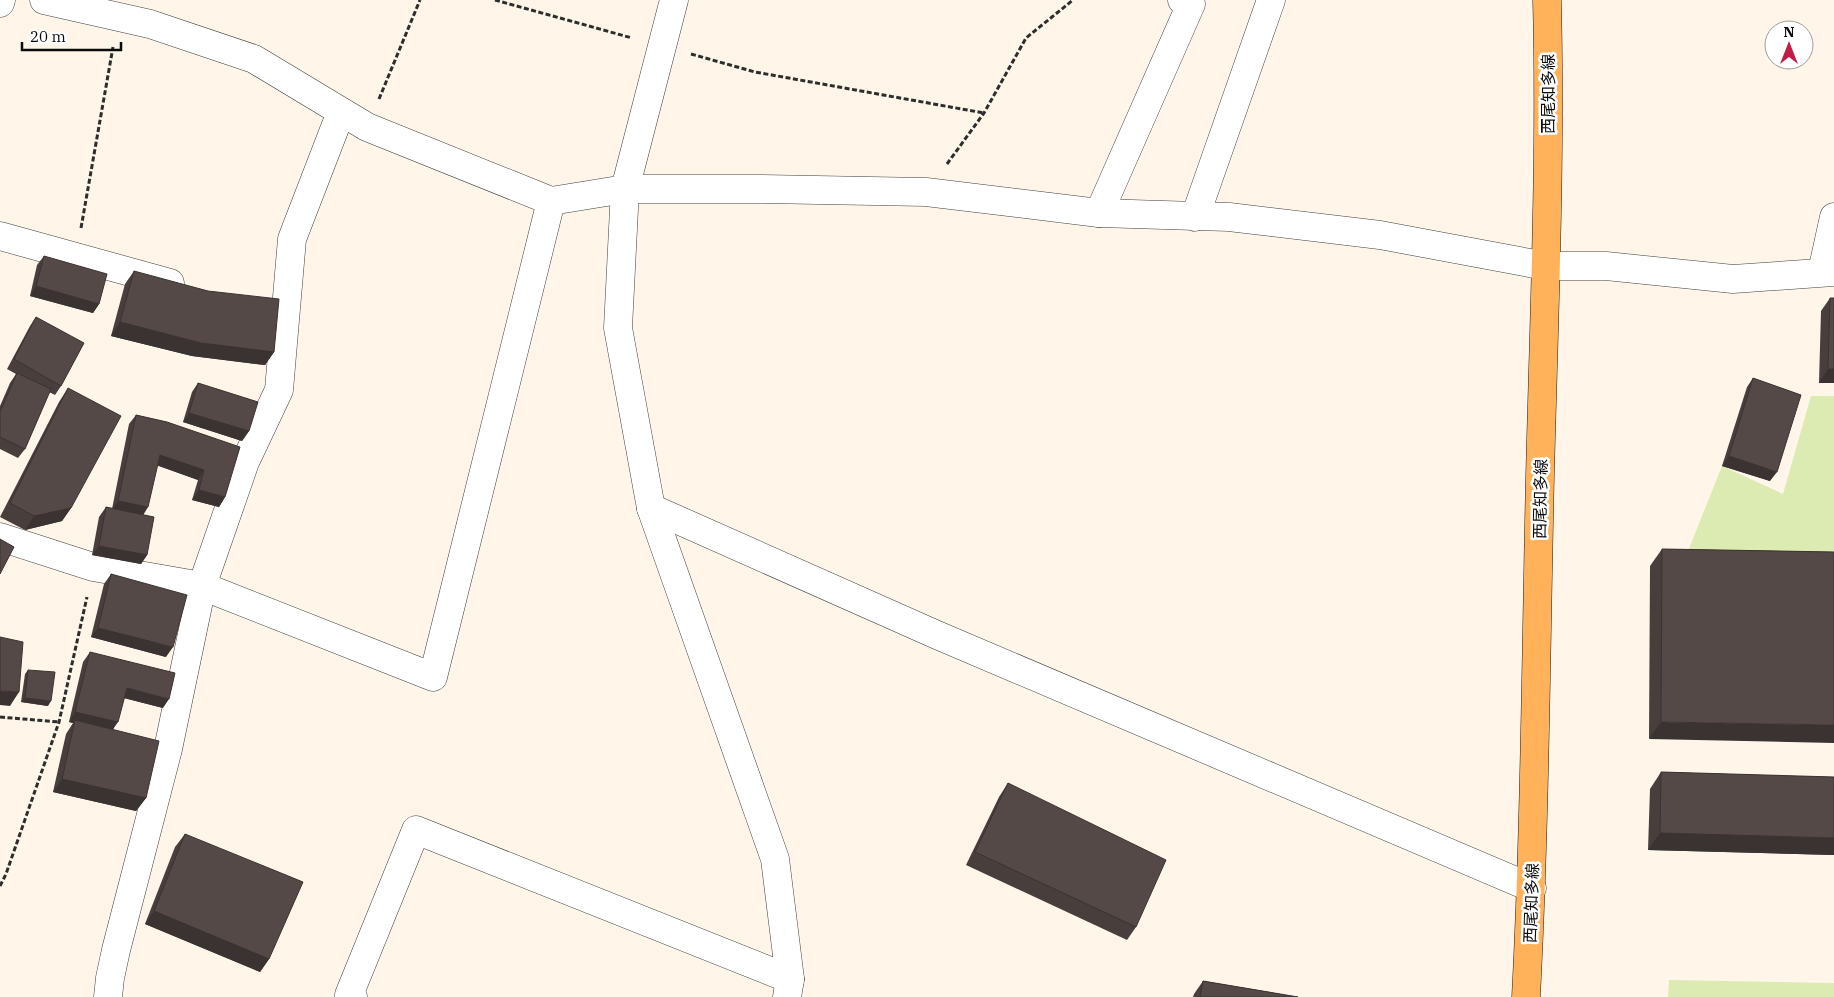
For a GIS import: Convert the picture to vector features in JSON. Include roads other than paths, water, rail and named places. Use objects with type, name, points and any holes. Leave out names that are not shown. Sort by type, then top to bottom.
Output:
[{"type":"main road","name":"西尾知多線","points":[[1526,997],[1532,888],[1550,91],[1547,0]]},
{"type":"street","points":[[44,0],[150,24],[254,59],[367,127],[550,201],[625,189],[763,188],[926,192],[1099,213],[1229,216],[1380,235],[1546,266],[1606,266],[1733,279],[1828,272],[1834,217]]},
{"type":"street","points":[[353,997],[349,995],[416,830],[788,988],[776,859],[650,508],[618,328],[625,189],[674,0]]},
{"type":"street","points":[[1099,213],[1192,4],[1182,0]]},
{"type":"street","points":[[1195,216],[1271,0]]},
{"type":"street","points":[[108,997],[116,950],[168,748],[202,586],[244,462],[279,390],[292,239],[341,112]]},
{"type":"street","points":[[0,537],[93,567],[202,586],[433,677],[550,201]]},
{"type":"street","points":[[0,236],[197,290]]},
{"type":"street","points":[[260,300],[287,303]]},
{"type":"street","points":[[650,508],[937,635],[1532,888]]}]
